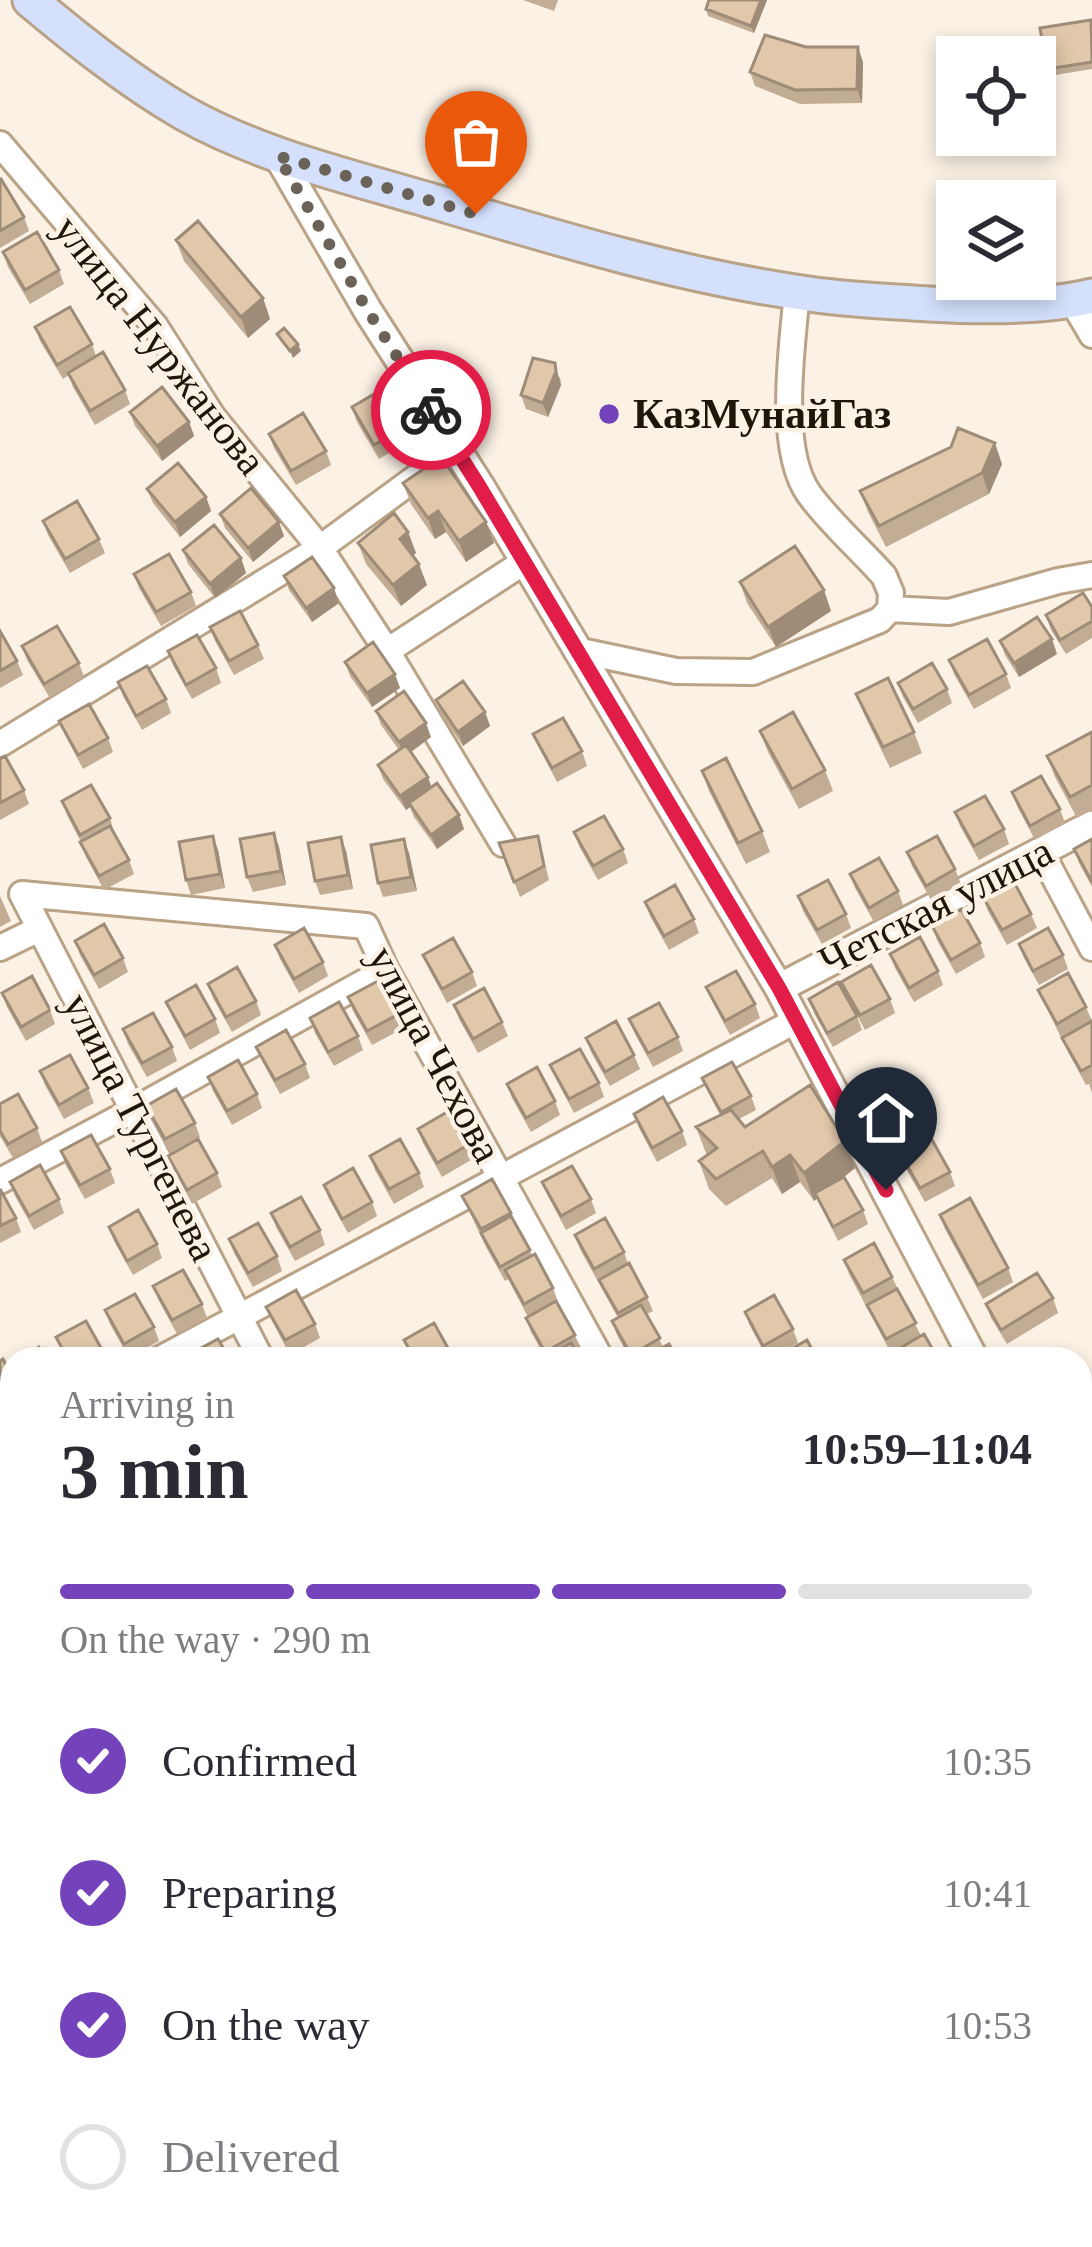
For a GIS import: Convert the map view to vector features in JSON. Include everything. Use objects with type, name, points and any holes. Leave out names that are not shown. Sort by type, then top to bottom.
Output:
[{"type":"main road","points":[[30,0],[93,52],[186,114],[278,156],[556,237],[692,271],[841,298],[964,306],[1082,299]]},
{"type":"street","name":"улица Нуржанова","points":[[0,144],[155,326],[213,417],[320,548],[503,844]]},
{"type":"street","points":[[278,156],[779,988],[968,1347]]},
{"type":"street","points":[[575,650],[676,670],[754,673],[880,620],[890,609],[891,593],[884,576],[806,491],[790,448],[796,292]]},
{"type":"street","points":[[1082,299],[1092,335]]},
{"type":"street","points":[[0,744],[320,548],[455,449]]},
{"type":"street","points":[[387,651],[524,562]]},
{"type":"street","points":[[890,609],[949,612],[1092,574]]},
{"type":"street","name":"Четская улица","points":[[779,988],[1092,825]]},
{"type":"street","points":[[1040,852],[1092,948]]},
{"type":"street","name":"улица Тургенева","points":[[22,894],[254,1347]]},
{"type":"street","name":"улица Чехова","points":[[22,894],[366,926],[594,1347]]},
{"type":"street","points":[[0,948],[39,929]]},
{"type":"street","points":[[0,1180],[386,970]]},
{"type":"street","points":[[182,1347],[797,1020]]},
{"type":"building","points":[[709,0],[761,0],[751,26],[706,9]]},
{"type":"building","points":[[1091,20],[1092,62],[1056,68],[1056,36],[1041,36],[1040,28]]},
{"type":"building","points":[[765,35],[806,47],[858,47],[857,89],[795,90],[750,72]]},
{"type":"building","points":[[0,180],[24,217],[0,231]]},
{"type":"building","points":[[198,221],[263,298],[241,317],[176,240]]},
{"type":"building","points":[[37,232],[59,270],[25,290],[3,252]]},
{"type":"building","points":[[70,307],[92,344],[57,365],[35,327]]},
{"type":"building","points":[[284,328],[298,344],[290,351],[277,334]]},
{"type":"building","points":[[103,352],[125,390],[90,411],[68,373]]},
{"type":"building","points":[[533,358],[555,363],[543,403],[521,395]]},
{"type":"building","points":[[162,387],[189,422],[157,446],[130,412]]},
{"type":"building","points":[[386,387],[408,425],[374,445],[352,407]]},
{"type":"building","points":[[303,413],[326,451],[291,471],[269,434]]},
{"type":"building","points":[[958,428],[995,443],[982,473],[879,526],[860,491],[951,447]]},
{"type":"building","points":[[441,457],[486,522],[459,541],[438,511],[428,518],[403,483]]},
{"type":"building","points":[[178,463],[206,497],[175,522],[147,489]]},
{"type":"building","points":[[251,488],[279,522],[248,548],[220,514]]},
{"type":"building","points":[[77,501],[99,539],[65,559],[43,521]]},
{"type":"building","points":[[394,513],[408,532],[400,539],[419,564],[393,585],[358,543]]},
{"type":"building","points":[[214,525],[241,558],[210,584],[183,550]]},
{"type":"building","points":[[795,546],[824,590],[768,627],[740,582]]},
{"type":"building","points":[[169,554],[191,592],[156,612],[134,574]]},
{"type":"building","points":[[312,557],[334,588],[306,608],[284,576]]},
{"type":"building","points":[[1083,593],[1092,607],[1092,621],[1060,640],[1046,615]]},
{"type":"building","points":[[240,611],[258,645],[229,661],[210,627]]},
{"type":"building","points":[[1037,617],[1052,639],[1014,663],[1000,641]]},
{"type":"building","points":[[57,626],[79,663],[44,684],[22,646]]},
{"type":"building","points":[[0,631],[17,661],[0,671]]},
{"type":"building","points":[[197,635],[216,668],[186,685],[168,651]]},
{"type":"building","points":[[987,639],[1006,674],[969,695],[949,660]]},
{"type":"building","points":[[373,642],[395,674],[367,693],[345,662]]},
{"type":"building","points":[[932,663],[947,689],[913,709],[898,683]]},
{"type":"building","points":[[147,666],[166,699],[136,716],[118,682]]},
{"type":"building","points":[[888,678],[914,732],[883,747],[856,694]]},
{"type":"building","points":[[463,681],[485,712],[458,732],[436,700]]},
{"type":"building","points":[[404,691],[426,723],[399,742],[376,711]]},
{"type":"building","points":[[89,704],[108,738],[78,755],[59,721]]},
{"type":"building","points":[[793,712],[825,770],[792,789],[760,731]]},
{"type":"building","points":[[563,718],[582,751],[552,768],[533,734]]},
{"type":"building","points":[[1092,732],[1092,785],[1070,797],[1047,756]]},
{"type":"building","points":[[406,745],[428,777],[400,796],[378,765]]},
{"type":"building","points":[[5,756],[24,790],[0,803],[0,759]]},
{"type":"building","points":[[726,758],[762,831],[738,843],[702,771]]},
{"type":"building","points":[[1041,776],[1060,809],[1030,826],[1012,792]]},
{"type":"building","points":[[437,783],[459,815],[431,835],[409,803]]},
{"type":"building","points":[[91,785],[110,818],[80,835],[62,801]]},
{"type":"building","points":[[985,796],[1004,829],[974,846],[955,812]]},
{"type":"building","points":[[604,816],[623,849],[593,866],[574,832]]},
{"type":"building","points":[[110,826],[129,860],[99,876],[80,842]]},
{"type":"building","points":[[274,833],[281,871],[247,877],[240,839]]},
{"type":"building","points":[[213,836],[220,874],[186,880],[179,842]]},
{"type":"building","points":[[538,836],[544,866],[514,882],[499,843]]},
{"type":"building","points":[[937,836],[955,869],[926,886],[907,852]]},
{"type":"building","points":[[341,837],[348,875],[315,881],[308,843]]},
{"type":"building","points":[[404,839],[411,877],[378,883],[371,845]]},
{"type":"building","points":[[1092,839],[1092,882],[1074,849]]},
{"type":"building","points":[[879,858],[898,891],[869,908],[850,874]]},
{"type":"building","points":[[828,880],[846,914],[817,930],[798,896]]},
{"type":"building","points":[[1013,880],[1031,914],[1002,930],[983,897]]},
{"type":"building","points":[[675,885],[694,919],[664,936],[645,902]]},
{"type":"building","points":[[961,909],[980,943],[951,960],[932,926]]},
{"type":"building","points":[[104,924],[123,958],[94,975],[75,941]]},
{"type":"building","points":[[304,928],[323,962],[294,979],[275,945]]},
{"type":"building","points":[[1048,928],[1063,955],[1033,971],[1019,944]]},
{"type":"building","points":[[920,937],[938,971],[909,988],[890,954]]},
{"type":"building","points":[[453,938],[472,972],[442,989],[423,955]]},
{"type":"building","points":[[871,965],[890,999],[860,1015],[841,982]]},
{"type":"building","points":[[237,967],[256,1001],[226,1017],[208,984]]},
{"type":"building","points":[[736,971],[755,1004],[725,1021],[706,987]]},
{"type":"building","points":[[1068,973],[1086,1007],[1057,1024],[1038,990]]},
{"type":"building","points":[[32,976],[50,1010],[21,1027],[2,993]]},
{"type":"building","points":[[378,981],[397,1015],[367,1031],[348,997]]},
{"type":"building","points":[[838,982],[857,1016],[827,1033],[809,999]]},
{"type":"building","points":[[196,985],[215,1019],[185,1036],[166,1002]]},
{"type":"building","points":[[484,988],[502,1022],[473,1039],[454,1005]]},
{"type":"building","points":[[339,1002],[358,1036],[328,1052],[310,1018]]},
{"type":"building","points":[[659,1003],[678,1037],[648,1053],[629,1019]]},
{"type":"building","points":[[153,1013],[172,1047],[142,1063],[123,1029]]},
{"type":"building","points":[[616,1021],[634,1055],[605,1072],[586,1038]]},
{"type":"building","points":[[1092,1021],[1092,1065],[1081,1071],[1062,1038]]},
{"type":"building","points":[[286,1030],[305,1064],[275,1080],[256,1047]]},
{"type":"building","points":[[580,1049],[599,1083],[569,1099],[550,1065]]},
{"type":"building","points":[[70,1055],[88,1088],[59,1105],[40,1071]]},
{"type":"building","points":[[238,1060],[257,1094],[227,1111],[208,1077]]},
{"type":"building","points":[[732,1062],[751,1096],[721,1112],[702,1078]]},
{"type":"building","points":[[537,1067],[555,1101],[526,1118],[507,1084]]},
{"type":"building","points":[[810,1085],[845,1141],[804,1173],[790,1155],[772,1167],[763,1151],[716,1179],[699,1161],[717,1148],[696,1127],[731,1110],[745,1127]]},
{"type":"building","points":[[176,1089],[195,1123],[165,1139],[146,1106]]},
{"type":"building","points":[[18,1094],[37,1128],[8,1144],[0,1131],[0,1104]]},
{"type":"building","points":[[663,1097],[682,1131],[652,1148],[634,1114]]},
{"type":"building","points":[[447,1112],[466,1146],[437,1163],[418,1129]]},
{"type":"building","points":[[91,1135],[110,1169],[80,1185],[61,1151]]},
{"type":"building","points":[[931,1138],[950,1172],[920,1188],[901,1155]]},
{"type":"building","points":[[198,1139],[217,1173],[187,1190],[168,1156]]},
{"type":"building","points":[[400,1139],[419,1173],[389,1189],[370,1156]]},
{"type":"building","points":[[40,1165],[59,1199],[29,1216],[10,1182]]},
{"type":"building","points":[[572,1166],[591,1199],[561,1216],[542,1182]]},
{"type":"building","points":[[353,1168],[372,1202],[342,1219],[324,1185]]},
{"type":"building","points":[[844,1177],[863,1210],[833,1227],[815,1193]]},
{"type":"building","points":[[492,1179],[511,1213],[481,1229],[462,1196]]},
{"type":"building","points":[[0,1189],[16,1218],[0,1226]]},
{"type":"building","points":[[301,1197],[320,1230],[290,1247],[271,1213]]},
{"type":"building","points":[[970,1198],[1008,1268],[978,1285],[940,1215]]},
{"type":"building","points":[[138,1210],[157,1244],[127,1261],[109,1227]]},
{"type":"building","points":[[511,1216],[530,1250],[500,1267],[481,1233]]},
{"type":"building","points":[[605,1218],[624,1252],[594,1269],[575,1235]]},
{"type":"building","points":[[258,1223],[277,1256],[248,1273],[229,1239]]},
{"type":"building","points":[[874,1243],[892,1277],[863,1293],[844,1260]]},
{"type":"building","points":[[535,1254],[553,1288],[524,1304],[505,1270]]},
{"type":"building","points":[[629,1263],[647,1297],[618,1313],[599,1280]]},
{"type":"building","points":[[183,1270],[202,1304],[172,1320],[153,1286]]},
{"type":"building","points":[[1037,1273],[1053,1298],[1001,1330],[986,1304]]},
{"type":"building","points":[[897,1289],[916,1323],[886,1339],[867,1305]]},
{"type":"building","points":[[296,1290],[315,1324],[285,1340],[266,1307]]},
{"type":"building","points":[[135,1294],[154,1327],[124,1344],[105,1310]]},
{"type":"building","points":[[774,1295],[793,1329],[763,1346],[745,1312]]},
{"type":"building","points":[[556,1301],[575,1335],[554,1347],[542,1347],[526,1318]]},
{"type":"building","points":[[641,1305],[660,1338],[645,1347],[627,1347],[612,1321]]},
{"type":"building","points":[[86,1321],[101,1347],[61,1347],[56,1337]]},
{"type":"building","points":[[434,1323],[447,1347],[408,1347],[404,1340]]},
{"type":"building","points":[[924,1334],[931,1347],[902,1347]]},
{"type":"way so far","points":[[431,410],[278,156],[476,214]]},
{"type":"place","name":"КазМунайГаз","points":[[609,414]]},
{"type":"route","points":[[431,410],[779,988],[886,1190]]}]
